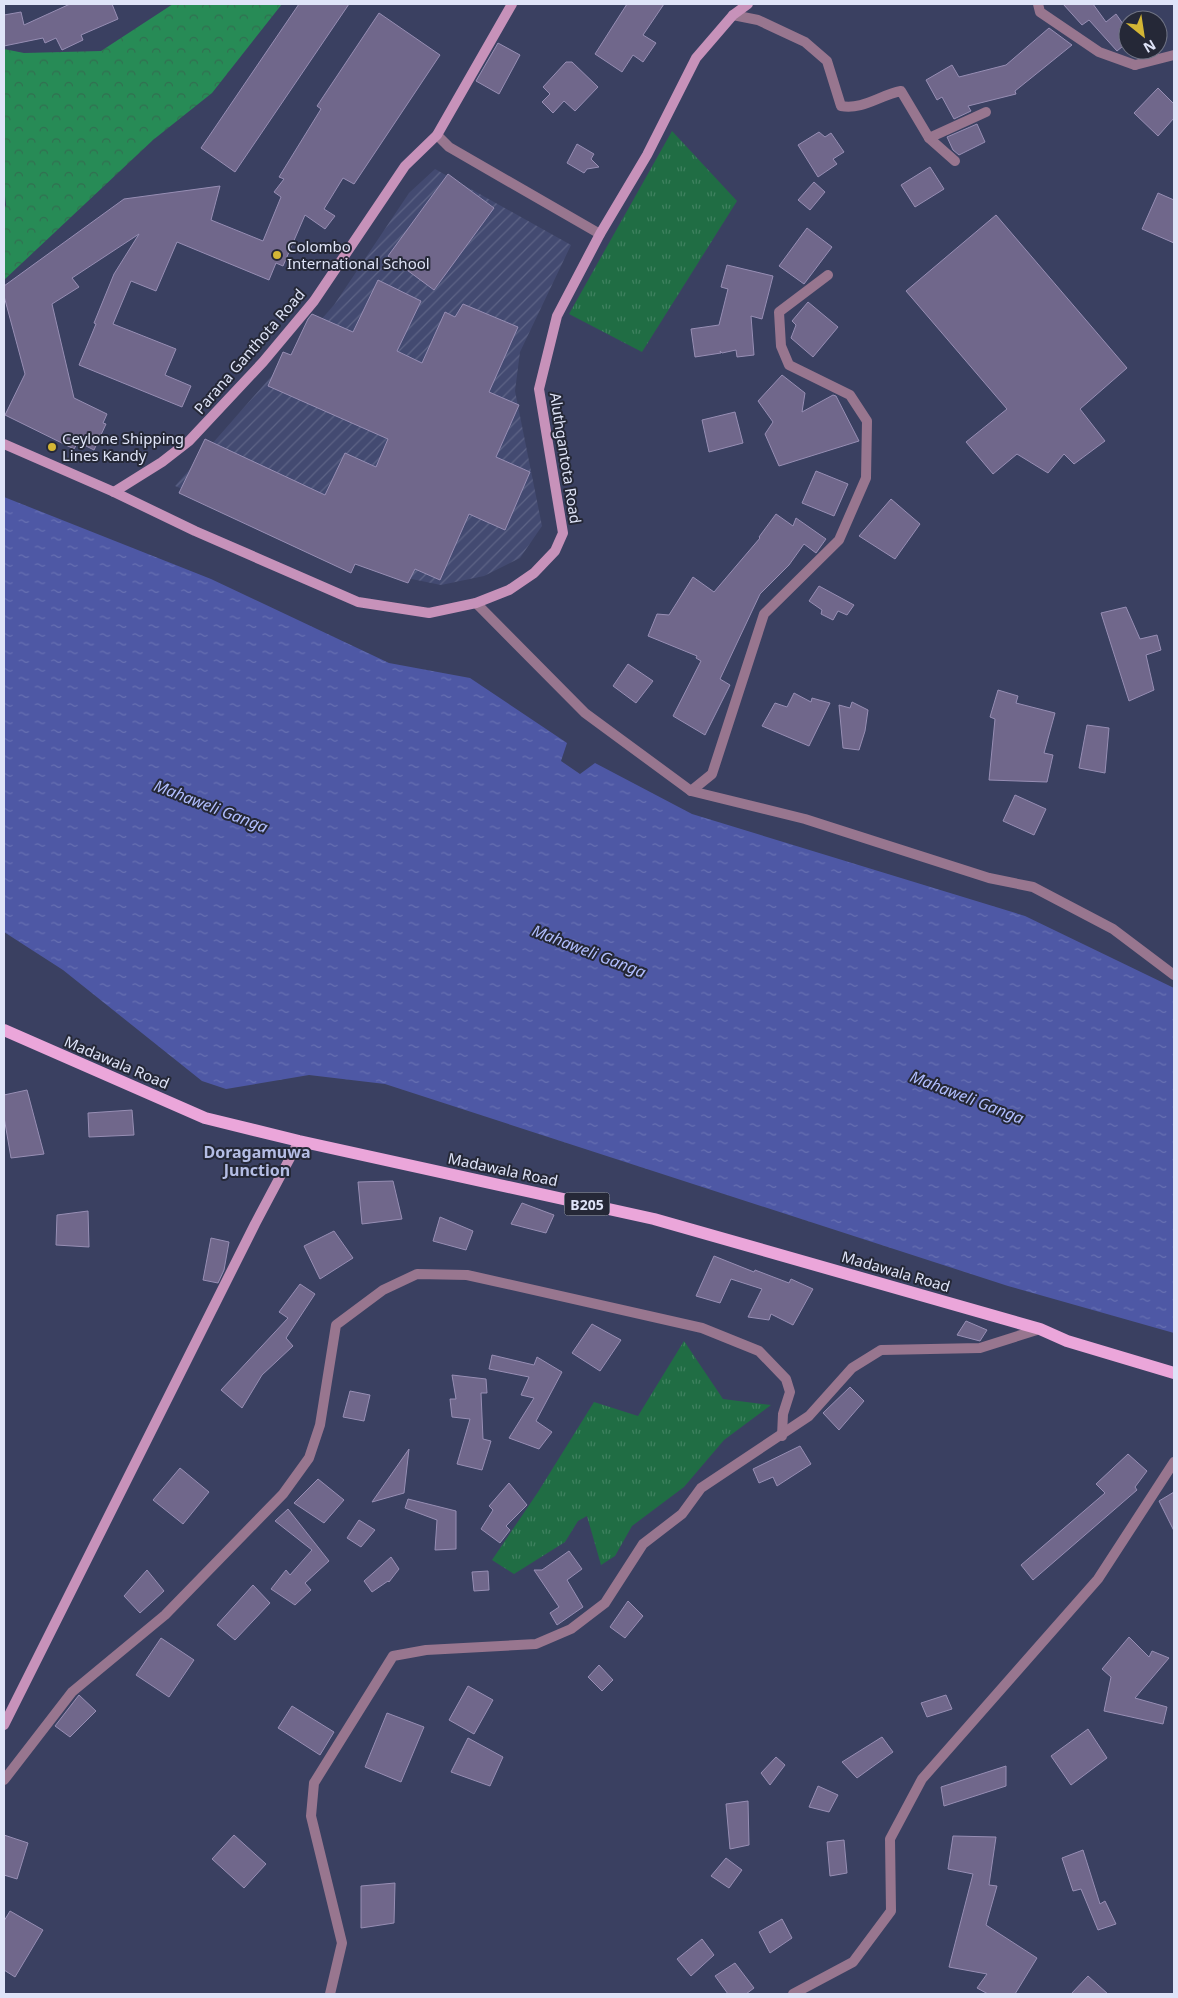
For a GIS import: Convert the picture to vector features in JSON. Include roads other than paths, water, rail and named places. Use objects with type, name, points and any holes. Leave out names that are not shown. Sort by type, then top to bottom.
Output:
[{"type":"main road","name":"Madawala Road","points":[[4,1030],[205,1118],[299,1141],[654,1219],[1040,1329],[1067,1341],[1174,1373]]},
{"type":"street","name":"Parana Ganthota Road","points":[[114,492],[162,462],[189,441],[251,375],[314,301],[405,166],[437,135],[512,4]]},
{"type":"street","name":"Aluthgantota Road","points":[[4,444],[114,492],[195,531],[358,602],[429,613],[476,603],[509,590],[534,572],[555,550],[563,533],[538,389],[557,316],[600,234],[647,155],[696,58],[733,15],[748,4]]},
{"type":"street","points":[[1038,4],[1040,12],[1099,52],[1135,65],[1174,55]]},
{"type":"street","points":[[733,15],[758,20],[805,42],[826,61],[841,106],[849,108],[871,103],[901,91],[905,94],[929,138],[955,161]]},
{"type":"street","points":[[929,138],[986,112]]},
{"type":"street","points":[[437,135],[449,146],[600,234]]},
{"type":"street","points":[[692,791],[712,774],[764,614],[839,540],[866,478],[867,421],[850,395],[789,365],[781,346],[780,312],[828,275]]},
{"type":"street","points":[[476,603],[585,713],[692,791],[806,819],[990,878],[1032,888],[1114,930],[1174,975]]},
{"type":"street","points":[[4,1725],[255,1224],[299,1141]]},
{"type":"street","points":[[4,1780],[72,1692],[166,1616],[283,1494],[308,1458],[320,1425],[336,1325],[383,1290],[417,1274],[467,1275],[702,1328],[759,1351],[786,1379],[790,1392],[783,1414],[782,1436]]},
{"type":"street","points":[[330,1994],[342,1943],[311,1816],[314,1783],[393,1656],[426,1650],[536,1644],[571,1629],[605,1603],[643,1544],[682,1514],[701,1488],[810,1416],[852,1368],[881,1350],[980,1348],[1040,1329]]},
{"type":"street","points":[[793,1994],[853,1962],[891,1911],[890,1839],[922,1779],[1098,1579],[1174,1462]]},
{"type":"water","name":"Mahaweli Ganga","points":[[4,497],[211,579],[389,663],[470,678],[567,743],[561,761],[580,774],[595,763],[692,814],[1025,916],[1174,988],[1174,1333],[1008,1286],[385,1084],[309,1075],[226,1089],[202,1081],[63,970],[4,932]]},
{"type":"place","name":"Colombo International School","points":[[277,255]]},
{"type":"place","name":"Ceylone Shipping Lines Kandy","points":[[52,447]]},
{"type":"district","name":"Doragamuwa Junction","points":[[257,1161]]}]
